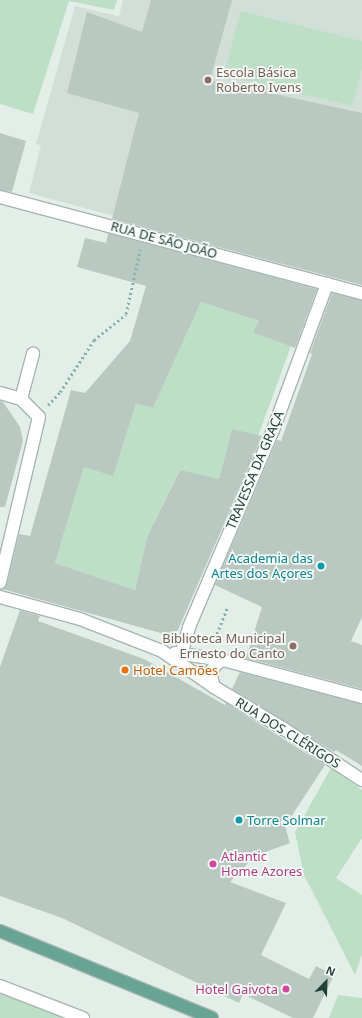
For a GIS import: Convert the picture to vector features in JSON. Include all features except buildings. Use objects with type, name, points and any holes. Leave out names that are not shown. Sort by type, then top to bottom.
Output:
[{"type":"main road","points":[[0,931],[212,1018]]},
{"type":"street","name":"RUA DE SÃO JOÃO","points":[[0,197],[362,293]]},
{"type":"street","name":"TRAVESSA DA GRAÇA","points":[[182,654],[189,627],[278,432],[327,284]]},
{"type":"street","points":[[22,399],[33,354]]},
{"type":"street","points":[[0,393],[22,399],[39,416],[0,582]]},
{"type":"street","points":[[0,597],[80,619],[162,651],[223,660],[362,697]]},
{"type":"street","name":"RUA DOS CLÉRIGOS","points":[[162,651],[214,687],[284,729],[362,780]]},
{"type":"street","points":[[214,687],[211,676],[212,670],[216,664],[223,660]]},
{"type":"street","points":[[0,986],[83,1018]]},
{"type":"path","points":[[39,416],[60,392],[94,340],[126,314],[144,235]]},
{"type":"path","points":[[207,658],[227,608]]},
{"type":"shaded area","name":"Escola Básica Roberto Ivens","points":[[123,0],[362,0],[362,224],[350,280],[29,193],[41,145],[36,144],[75,6],[119,16]]},
{"type":"green space","points":[[0,0],[117,0],[114,10],[69,1],[33,114],[0,104]]},
{"type":"green space","points":[[241,11],[362,41],[362,68],[352,106],[224,75]]},
{"type":"green space","points":[[201,302],[259,321],[253,332],[291,346],[258,436],[232,429],[219,479],[179,471],[147,537],[135,590],[55,563],[84,467],[113,475],[136,404],[153,408]]},
{"type":"green space","points":[[331,768],[362,790],[362,838],[336,878],[362,895],[362,954],[355,975],[304,875],[295,832]]},
{"type":"green space","points":[[0,987],[76,1018],[0,1018]]},
{"type":"green space","points":[[338,995],[362,998],[362,1018],[329,1018]]},
{"type":"place","name":"Escola Básica Roberto Ivens","points":[[208,80]]},
{"type":"place","name":"Academia das Artes dos Açores","points":[[321,566]]},
{"type":"place","name":"Biblioteca Municipal Ernesto do Canto","points":[[293,646]]},
{"type":"place","name":"Hotel Camões","points":[[125,670]]},
{"type":"place","name":"Torre Solmar","points":[[239,820]]},
{"type":"place","name":"Atlantic Home Azores","points":[[213,864]]},
{"type":"place","name":"Hotel Gaivota","points":[[286,989]]}]
